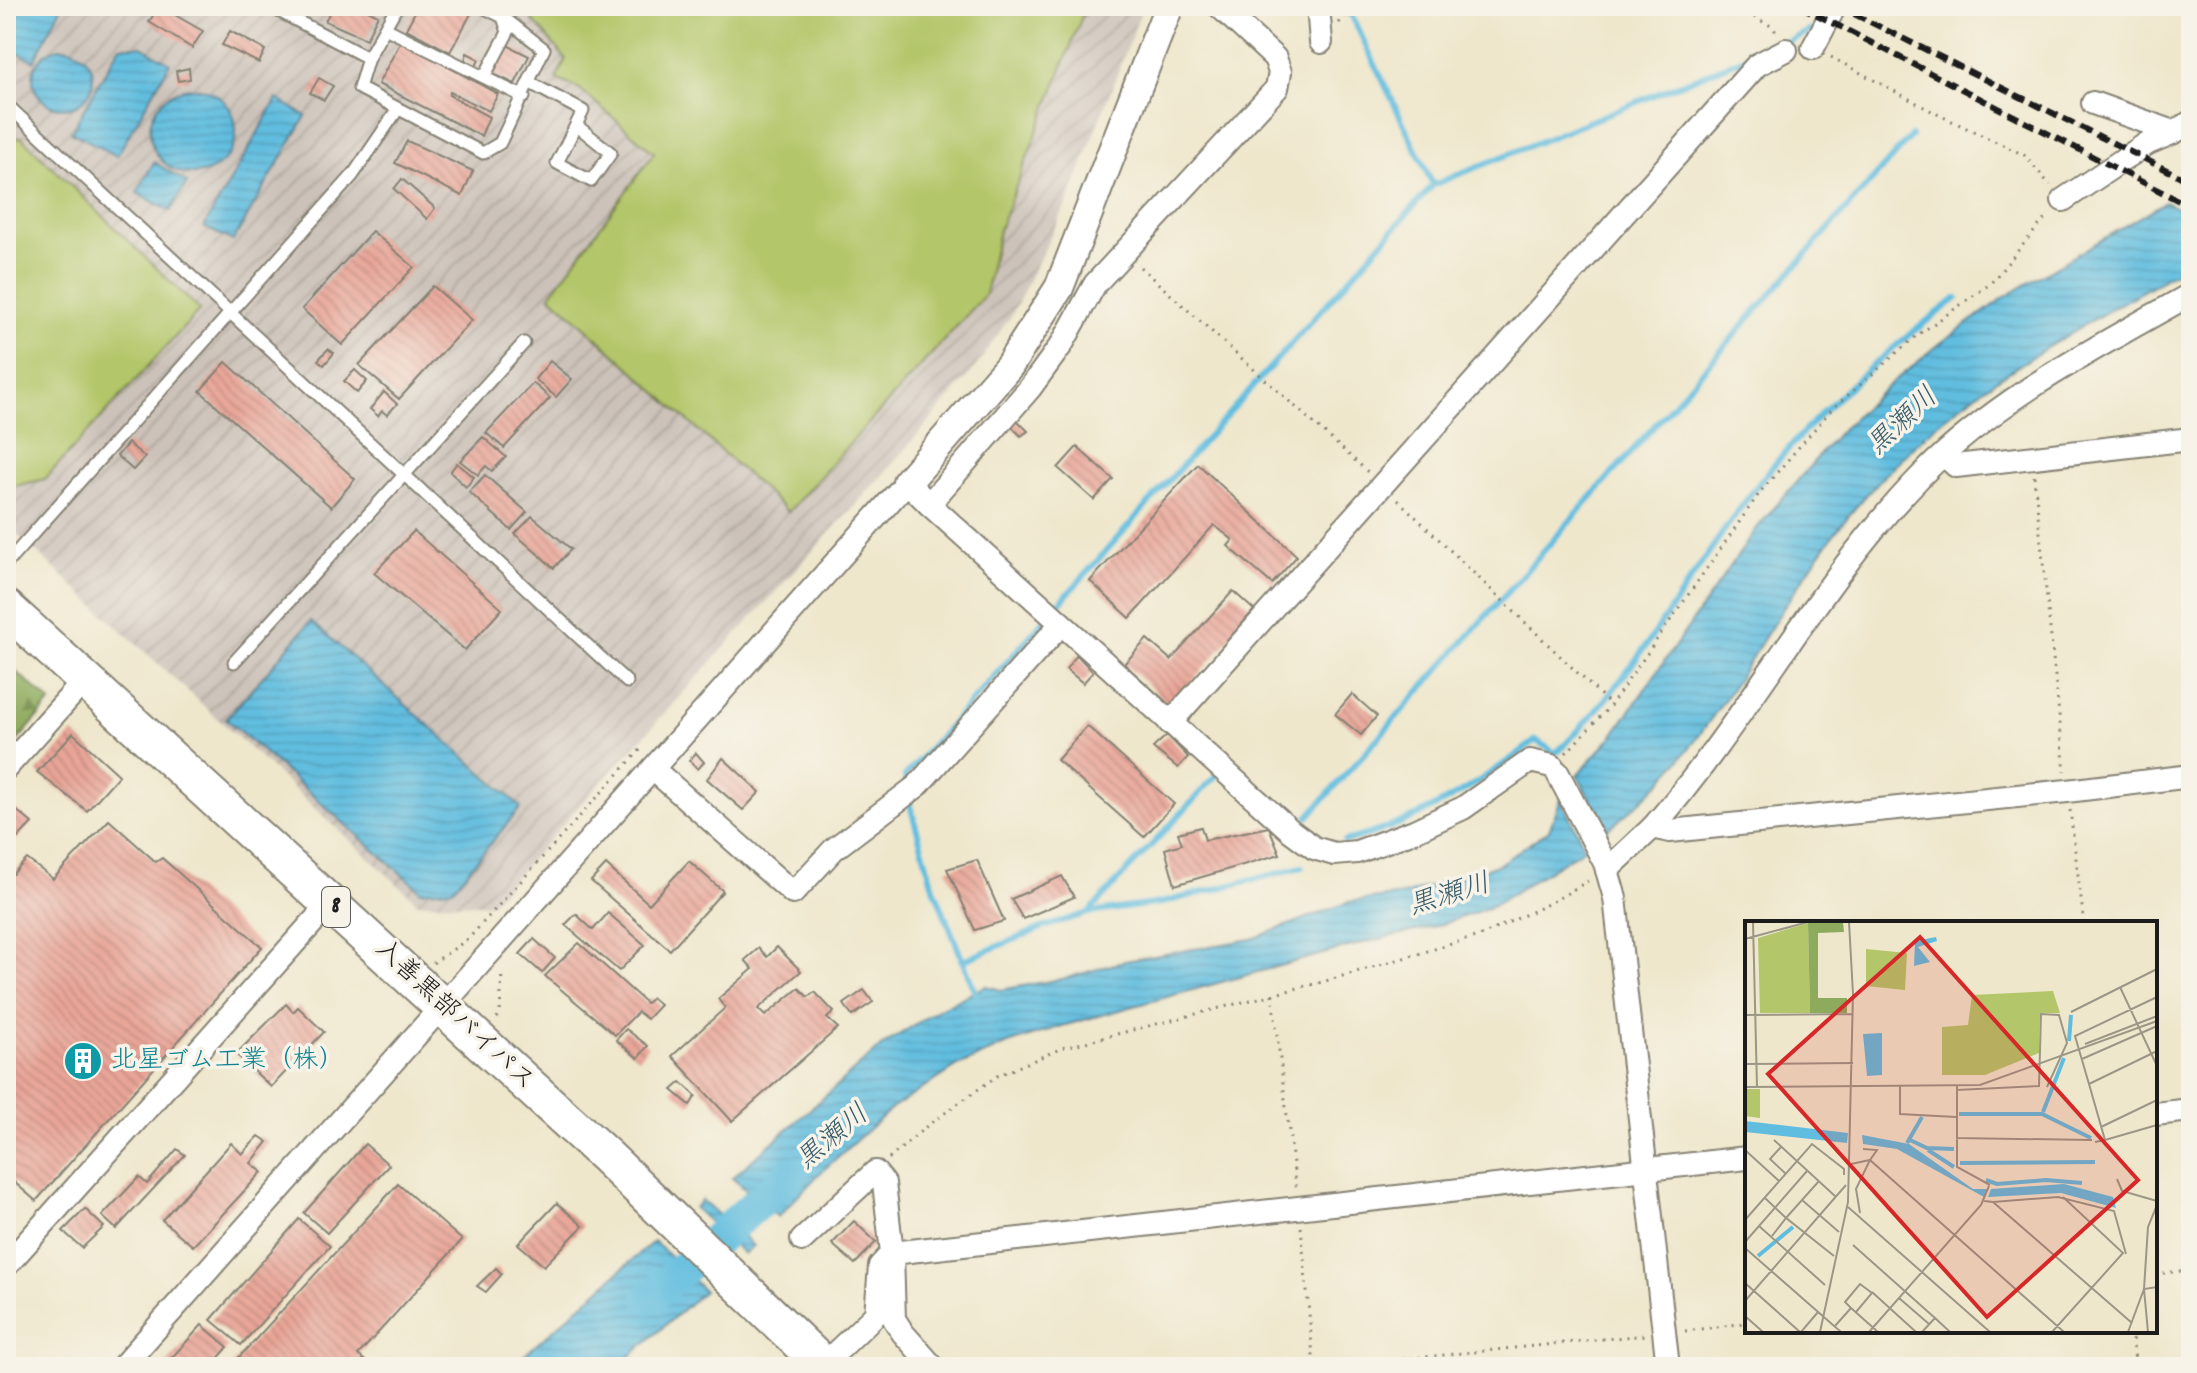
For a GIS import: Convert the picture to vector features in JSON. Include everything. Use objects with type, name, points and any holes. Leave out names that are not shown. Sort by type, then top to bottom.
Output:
[{"type":"highway","name":"入善黒部バイパス","points":[[6,608],[443,1006],[824,1366]]},
{"type":"street","points":[[122,1367],[1009,366],[1059,288],[1169,6]]},
{"type":"street","points":[[929,504],[1030,388],[1062,344],[1095,284],[1277,88],[1280,72],[1275,58],[1219,6]]},
{"type":"street","points":[[1318,6],[1321,42]]},
{"type":"street","points":[[1813,48],[1835,6]]},
{"type":"street","points":[[1170,723],[1757,65],[1786,50]]},
{"type":"street","points":[[2093,103],[2183,127]]},
{"type":"street","points":[[2063,200],[2148,143],[2183,127]]},
{"type":"street","points":[[1606,867],[1653,827],[1695,779],[1849,557],[1921,476],[2037,382],[2191,294]]},
{"type":"street","points":[[1944,455],[1956,466],[2191,439]]},
{"type":"street","points":[[907,482],[1060,625],[1314,848],[1334,854],[1357,852],[1451,814],[1530,761],[1555,769],[1606,867],[1615,898],[1668,1367]]},
{"type":"street","points":[[653,769],[793,893],[834,849],[917,786],[1060,625]]},
{"type":"street","points":[[6,768],[85,680]]},
{"type":"street","points":[[1653,827],[1670,831],[2191,776]]},
{"type":"street","points":[[6,1266],[330,903]]},
{"type":"street","points":[[2157,1114],[2191,1110]]},
{"type":"street","points":[[824,1366],[876,1314],[880,1266],[892,1253],[1745,1158]]},
{"type":"street","points":[[802,1240],[875,1172],[884,1183],[892,1253],[894,1319],[933,1367]]},
{"type":"lane","points":[[269,6],[368,58]]},
{"type":"lane","points":[[397,6],[368,58],[359,88],[483,153],[500,143],[544,49],[506,11],[481,6]]},
{"type":"lane","points":[[484,77],[508,32],[506,11]]},
{"type":"lane","points":[[385,28],[524,97]]},
{"type":"lane","points":[[530,83],[583,111],[576,125],[557,163],[591,181],[611,153],[576,125]]},
{"type":"lane","points":[[6,104],[627,682]]},
{"type":"lane","points":[[6,564],[353,175],[398,109]]},
{"type":"lane","points":[[234,662],[524,343]]},
{"type":"path","points":[[1733,6],[1773,27],[1786,50]]},
{"type":"path","points":[[1555,769],[1611,705],[1761,491],[1831,410],[1915,337],[1990,284],[2063,200],[2024,155],[1939,115],[1813,48]]},
{"type":"path","points":[[2032,456],[2084,921]]},
{"type":"path","points":[[875,1172],[928,1125],[997,1076],[1062,1048],[1272,994],[1482,935],[1552,902],[1606,867]]},
{"type":"path","points":[[1272,994],[1299,1207],[1314,1367]]},
{"type":"path","points":[[2157,1274],[2191,1270]]},
{"type":"path","points":[[1323,1367],[1745,1323]]},
{"type":"path","points":[[2131,1333],[2136,1367]]},
{"type":"shaded area","points":[[6,6],[1143,6],[1071,195],[1012,314],[972,372],[886,471],[490,904],[418,903],[6,524]]},
{"type":"green space","points":[[526,6],[1086,6],[999,230],[985,295],[788,512],[550,295],[654,153],[580,89],[556,79],[566,59],[531,18]]},
{"type":"green space","points":[[21,137],[200,310],[45,479],[6,488],[6,140]]},
{"type":"green space","points":[[6,663],[51,702],[6,754]]},
{"type":"water","points":[[13,6],[62,6],[34,61],[6,47],[6,20]]},
{"type":"water","points":[[120,46],[141,46],[170,63],[117,156],[71,132]]},
{"type":"water","points":[[63,48],[74,50],[84,57],[91,67],[91,89],[84,99],[74,106],[63,108],[52,106],[42,99],[35,89],[33,78],[35,67],[42,57],[52,50]]},
{"type":"water","points":[[193,88],[217,95],[229,107],[236,131],[229,155],[217,167],[193,174],[169,167],[157,155],[150,131],[157,107],[169,95]]},
{"type":"water","points":[[277,99],[306,116],[233,241],[204,227]]},
{"type":"water","points":[[154,162],[187,183],[170,211],[137,193]]},
{"type":"water","points":[[2165,202],[2191,215],[2191,263],[2004,375],[1939,423],[1900,460],[1832,537],[1737,680],[1677,763],[1635,807],[1607,830],[1577,775],[1611,738],[1757,528],[1839,432],[1884,389],[2005,297]]},
{"type":"water","points":[[311,621],[521,807],[453,889],[421,891],[226,719]]},
{"type":"water","points":[[1561,799],[1585,848],[1491,907],[1433,927],[1359,944],[1062,1026],[1008,1044],[958,1066],[890,1110],[820,1173],[778,1217],[732,1178],[883,1045],[941,1008],[986,986],[1001,990],[1067,978],[1125,961],[1252,939],[1349,902],[1403,895],[1498,865],[1549,830]]},
{"type":"water","points":[[702,1200],[753,1246],[744,1254],[694,1208]]},
{"type":"water","points":[[654,1241],[704,1291],[618,1367],[511,1367]]},
{"type":"building","points":[[126,6],[145,6],[141,14]]},
{"type":"building","points":[[159,6],[203,31],[192,48],[149,22]]},
{"type":"building","points":[[333,6],[360,6],[378,15],[366,39],[325,21]]},
{"type":"building","points":[[418,6],[456,6],[471,14],[450,52],[406,29]]},
{"type":"building","points":[[230,31],[265,50],[259,63],[222,45]]},
{"type":"building","points":[[401,41],[498,94],[489,111],[450,92],[449,95],[489,117],[481,136],[378,84]]},
{"type":"building","points":[[507,45],[529,56],[515,84],[493,74]]},
{"type":"building","points":[[467,53],[479,59],[476,67],[465,60]]},
{"type":"building","points":[[189,68],[190,79],[178,81],[176,71]]},
{"type":"building","points":[[319,78],[333,86],[324,100],[310,93]]},
{"type":"building","points":[[407,141],[473,171],[462,196],[395,163]]},
{"type":"building","points":[[402,179],[435,208],[427,219],[394,189]]},
{"type":"building","points":[[372,231],[414,267],[342,345],[302,309]]},
{"type":"building","points":[[433,286],[472,320],[399,399],[359,365]]},
{"type":"building","points":[[328,349],[334,353],[324,365],[318,360]]},
{"type":"building","points":[[550,361],[572,379],[556,397],[535,379]]},
{"type":"building","points":[[226,362],[355,479],[331,507],[200,391]]},
{"type":"building","points":[[355,370],[367,381],[357,393],[344,381]]},
{"type":"building","points":[[533,383],[550,398],[504,448],[486,433]]},
{"type":"building","points":[[384,392],[397,404],[387,415],[382,411],[378,416],[370,409]]},
{"type":"building","points":[[1017,420],[1028,431],[1021,436],[1011,426]]},
{"type":"building","points":[[483,437],[506,457],[492,471],[486,466],[478,475],[460,461]]},
{"type":"building","points":[[128,443],[145,457],[133,470],[117,456]]},
{"type":"building","points":[[1077,447],[1113,479],[1094,500],[1058,468]]},
{"type":"building","points":[[457,463],[474,477],[466,487],[450,472]]},
{"type":"building","points":[[1198,464],[1297,556],[1272,584],[1228,546],[1233,540],[1214,525],[1130,618],[1090,581]]},
{"type":"building","points":[[485,475],[527,512],[511,530],[469,492]]},
{"type":"building","points":[[532,516],[571,549],[554,568],[515,534]]},
{"type":"building","points":[[414,531],[502,609],[465,650],[374,573]]},
{"type":"building","points":[[1233,591],[1254,610],[1171,706],[1124,664],[1147,639],[1171,660]]},
{"type":"building","points":[[1077,655],[1093,672],[1083,683],[1066,669]]},
{"type":"building","points":[[1352,694],[1377,716],[1361,735],[1335,714]]},
{"type":"building","points":[[1087,726],[1174,804],[1144,837],[1057,760]]},
{"type":"building","points":[[73,733],[119,775],[87,811],[37,772]]},
{"type":"building","points":[[1167,735],[1188,757],[1178,768],[1153,748]]},
{"type":"building","points":[[696,753],[704,762],[698,769],[689,760]]},
{"type":"building","points":[[723,758],[760,792],[743,810],[707,779]]},
{"type":"building","points":[[9,804],[32,823],[11,845],[6,840],[6,807]]},
{"type":"building","name":"北星ゴム工業（株）","points":[[109,820],[156,862],[162,858],[262,947],[36,1201],[6,1175],[6,881],[27,859],[53,879]]},
{"type":"building","points":[[1201,827],[1205,840],[1269,827],[1280,854],[1175,885],[1165,849],[1182,844],[1178,833]]},
{"type":"building","points":[[977,860],[1004,921],[975,930],[947,869]]},
{"type":"building","points":[[689,861],[723,891],[670,950],[591,881],[606,865],[649,904]]},
{"type":"building","points":[[1062,876],[1074,897],[1023,919],[1011,899]]},
{"type":"building","points":[[608,913],[645,945],[619,971],[565,925],[576,914],[593,930]]},
{"type":"building","points":[[534,939],[555,958],[542,973],[520,954]]},
{"type":"building","points":[[579,943],[646,1003],[652,998],[660,1005],[647,1019],[638,1012],[615,1035],[545,976]]},
{"type":"building","points":[[777,947],[801,971],[758,1009],[765,1016],[799,988],[808,997],[815,992],[834,1012],[827,1018],[838,1028],[732,1121],[672,1056],[725,1008],[718,999],[753,969],[745,960],[759,948],[767,957]]},
{"type":"building","points":[[864,990],[873,1002],[852,1016],[844,1004]]},
{"type":"building","points":[[286,1004],[293,1012],[298,1007],[324,1032],[271,1087],[236,1054]]},
{"type":"building","points":[[626,1029],[648,1046],[638,1058],[616,1040]]},
{"type":"building","points":[[681,1082],[696,1096],[690,1105],[672,1090]]},
{"type":"building","points":[[259,1136],[268,1142],[251,1163],[262,1172],[193,1246],[162,1220],[231,1143],[242,1154]]},
{"type":"building","points":[[365,1144],[389,1165],[327,1233],[304,1213]]},
{"type":"building","points":[[177,1149],[185,1155],[116,1229],[102,1216],[139,1177],[147,1184]]},
{"type":"building","points":[[398,1184],[462,1240],[358,1355],[369,1364],[365,1367],[230,1367]]},
{"type":"building","points":[[557,1203],[583,1226],[544,1266],[518,1244]]},
{"type":"building","points":[[85,1209],[104,1227],[82,1248],[63,1231]]},
{"type":"building","points":[[299,1219],[330,1246],[241,1345],[211,1320]]},
{"type":"building","points":[[854,1221],[876,1242],[855,1264],[832,1244]]},
{"type":"building","points":[[496,1268],[502,1274],[486,1292],[477,1286]]},
{"type":"building","points":[[202,1325],[228,1347],[211,1367],[163,1367]]},
{"type":"waterway","points":[[1347,6],[1433,185]]},
{"type":"waterway","points":[[1786,42],[1811,30]]},
{"type":"waterway","points":[[906,787],[905,776],[1433,185],[1757,53]]},
{"type":"waterway","points":[[1308,817],[1911,136]]},
{"type":"waterway","points":[[1345,841],[1397,824],[1446,801],[1492,773],[1536,740],[1555,753],[1558,751],[1635,662],[1769,470],[1844,391],[1957,298]]},
{"type":"waterway","points":[[962,961],[1044,927],[1088,913],[1216,776]]},
{"type":"waterway","points":[[908,798],[932,883],[978,999]]},
{"type":"waterway","points":[[1088,913],[1161,903],[1302,867]]},
{"type":"waterway","name":"黒瀬川","points":[[649,1298],[793,1172]]},
{"type":"railway","points":[[1800,6],[2191,207]]},
{"type":"railway","points":[[1838,6],[2191,182]]},
{"type":"place","name":"北星ゴム工業（株）","points":[[83,1061]]}]
